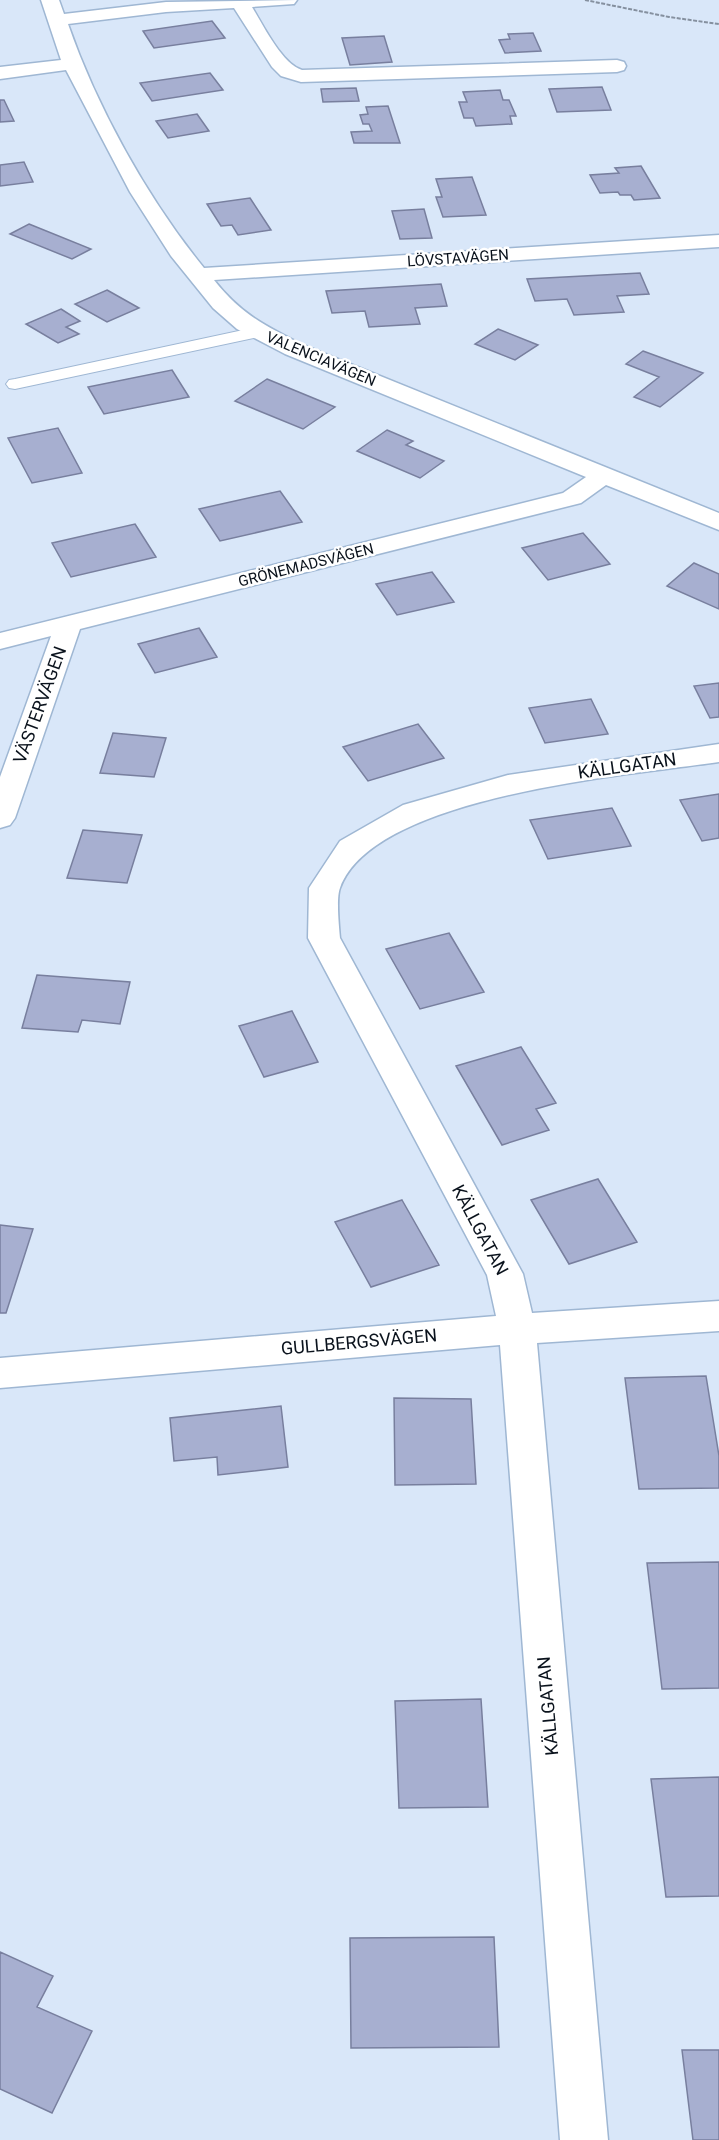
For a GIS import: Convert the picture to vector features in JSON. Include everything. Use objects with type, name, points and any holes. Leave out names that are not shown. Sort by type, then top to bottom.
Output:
[{"type":"street","points":[[54,10],[288,0]]},
{"type":"street","points":[[239,2],[279,63],[288,72],[301,76],[617,66]]},
{"type":"street","name":"VALENCIAVÄGEN","points":[[54,10],[72,64],[141,192],[198,275],[221,303],[257,332],[293,349],[719,522]]},
{"type":"street","points":[[0,73],[72,64]]},
{"type":"street","name":"LÖVSTAVÄGEN","points":[[198,275],[719,241]]},
{"type":"street","name":"GRÖNEMADSVÄGEN","points":[[0,641],[572,498],[605,474]]},
{"type":"street","name":"VÄSTERVÄGEN","points":[[0,818],[69,625]]},
{"type":"street","name":"KÄLLGATAN","points":[[584,2140],[518,1329],[505,1274],[324,938],[324,888],[351,848],[413,812],[508,784],[719,753]]},
{"type":"street","name":"GULLBERGSVÄGEN","points":[[0,1373],[518,1329],[719,1316]]},
{"type":"lane","points":[[15,384],[257,332]]},
{"type":"path","points":[[585,0],[669,18],[719,24]]},
{"type":"building","points":[[212,21],[225,38],[154,48],[143,31]]},
{"type":"building","points":[[533,33],[541,51],[505,53],[499,40],[510,39],[508,34]]},
{"type":"building","points":[[384,36],[392,62],[350,65],[342,38]]},
{"type":"building","points":[[210,73],[223,90],[152,101],[140,83]]},
{"type":"building","points":[[602,87],[611,110],[557,112],[549,89]]},
{"type":"building","points":[[356,88],[359,101],[323,102],[321,89]]},
{"type":"building","points":[[500,90],[503,100],[509,100],[516,116],[510,116],[512,124],[476,126],[473,118],[464,118],[459,102],[467,102],[463,92]]},
{"type":"building","points":[[0,100],[4,100],[14,121],[0,122]]},
{"type":"building","points":[[388,106],[400,143],[354,143],[351,132],[372,131],[369,124],[363,124],[360,115],[368,114],[366,107]]},
{"type":"building","points":[[197,114],[209,131],[168,138],[156,121]]},
{"type":"building","points":[[24,162],[33,182],[0,186],[0,165]]},
{"type":"building","points":[[641,166],[660,198],[634,200],[631,195],[620,195],[618,192],[600,193],[590,175],[619,173],[615,168]]},
{"type":"building","points":[[472,177],[486,215],[443,217],[436,197],[442,197],[436,179]]},
{"type":"building","points":[[250,198],[271,230],[238,235],[232,225],[221,226],[207,204]]},
{"type":"building","points":[[424,209],[432,238],[400,239],[392,211]]},
{"type":"building","points":[[29,224],[91,249],[72,259],[10,234]]},
{"type":"building","points":[[640,273],[649,294],[617,296],[624,312],[574,315],[567,299],[535,301],[527,279]]},
{"type":"building","points":[[441,284],[447,306],[415,308],[420,324],[369,327],[365,311],[332,313],[326,291]]},
{"type":"building","points":[[107,290],[139,308],[107,322],[75,304]]},
{"type":"building","points":[[61,309],[80,321],[66,327],[79,334],[58,343],[26,324]]},
{"type":"building","points":[[498,329],[538,345],[515,360],[475,344]]},
{"type":"building","points":[[643,351],[703,373],[660,407],[634,397],[659,377],[626,364]]},
{"type":"building","points":[[172,370],[189,397],[104,414],[88,387]]},
{"type":"building","points":[[267,379],[335,407],[303,429],[235,401]]},
{"type":"building","points":[[58,428],[82,473],[32,483],[8,438]]},
{"type":"building","points":[[387,430],[413,441],[406,445],[444,461],[420,478],[357,451]]},
{"type":"building","points":[[280,491],[302,522],[220,541],[199,509]]},
{"type":"building","points":[[135,524],[156,557],[71,577],[52,543]]},
{"type":"building","points":[[583,533],[610,564],[548,580],[522,548]]},
{"type":"building","points":[[694,563],[719,574],[719,609],[667,586]]},
{"type":"building","points":[[432,572],[454,602],[397,615],[376,584]]},
{"type":"building","points":[[199,628],[217,657],[155,673],[138,644]]},
{"type":"building","points":[[719,683],[719,717],[710,718],[694,686]]},
{"type":"building","points":[[591,699],[608,734],[545,743],[529,708]]},
{"type":"building","points":[[418,724],[444,758],[368,781],[343,747]]},
{"type":"building","points":[[113,733],[166,738],[154,777],[100,773]]},
{"type":"building","points":[[719,794],[719,838],[702,841],[680,800]]},
{"type":"building","points":[[612,808],[631,846],[548,859],[530,820]]},
{"type":"building","points":[[83,830],[142,835],[127,883],[67,878]]},
{"type":"building","points":[[449,933],[484,992],[420,1009],[386,949]]},
{"type":"building","points":[[37,975],[130,982],[120,1024],[82,1020],[78,1032],[22,1028]]},
{"type":"building","points":[[292,1011],[318,1062],[264,1077],[239,1026]]},
{"type":"building","points":[[521,1047],[556,1103],[536,1109],[549,1130],[502,1145],[456,1066]]},
{"type":"building","points":[[598,1179],[637,1242],[569,1264],[531,1200]]},
{"type":"building","points":[[402,1200],[439,1265],[371,1287],[335,1222]]},
{"type":"building","points":[[0,1225],[33,1229],[6,1313],[0,1313]]},
{"type":"building","points":[[706,1376],[719,1456],[719,1488],[639,1489],[625,1378]]},
{"type":"building","points":[[394,1398],[471,1399],[476,1484],[395,1485]]},
{"type":"building","points":[[281,1406],[288,1467],[218,1475],[217,1457],[174,1461],[170,1418]]},
{"type":"building","points":[[719,1562],[719,1688],[662,1689],[647,1563]]},
{"type":"building","points":[[481,1699],[488,1807],[399,1808],[395,1701]]},
{"type":"building","points":[[719,1777],[719,1896],[666,1897],[651,1779]]},
{"type":"building","points":[[494,1937],[499,2047],[351,2048],[350,1938]]},
{"type":"building","points":[[0,1952],[53,1976],[37,2007],[92,2031],[52,2113],[0,2089]]},
{"type":"building","points":[[682,2050],[719,2050],[719,2140],[693,2140]]}]
